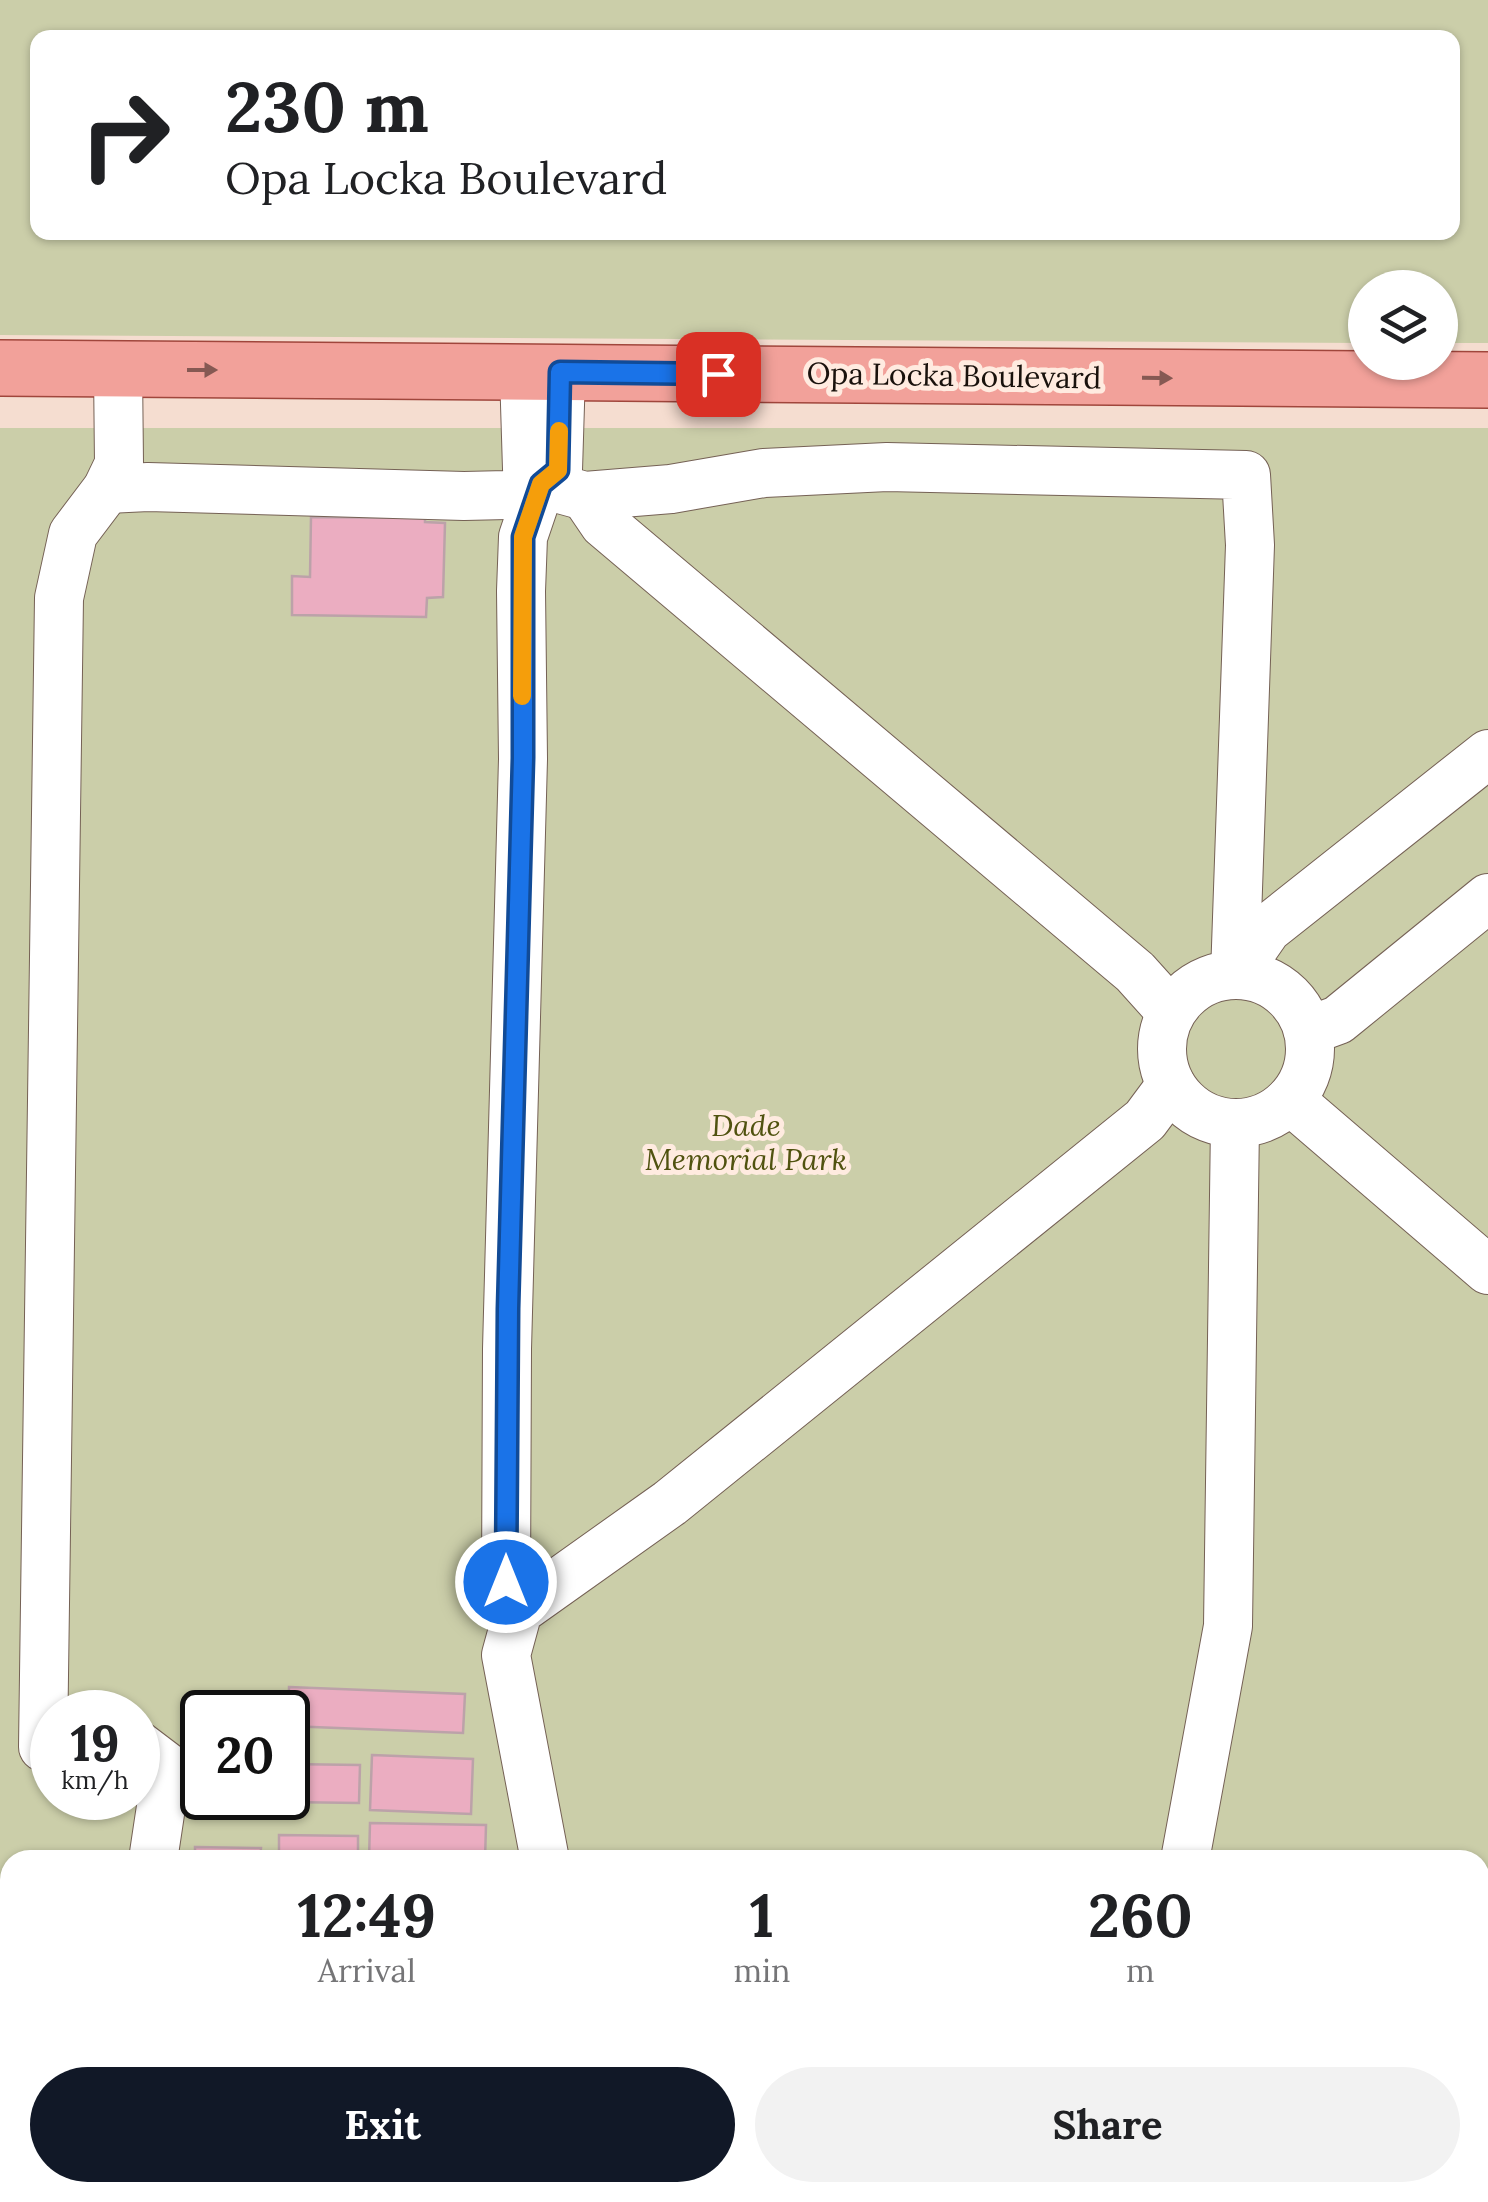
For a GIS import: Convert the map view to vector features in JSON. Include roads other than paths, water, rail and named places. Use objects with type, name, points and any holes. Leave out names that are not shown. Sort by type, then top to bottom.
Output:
[{"type":"main road","name":"Opa Locka Boulevard","points":[[0,368],[1488,380]]},
{"type":"lane","points":[[33,1690],[59,598],[73,534],[106,490],[119,464],[118,369]]},
{"type":"lane","points":[[542,372],[527,469],[563,490],[604,524],[1135,972],[1171,1012]]},
{"type":"lane","points":[[106,490],[148,487],[507,495],[671,489],[764,473],[887,467],[1246,475],[1250,545],[1236,975]]},
{"type":"lane","points":[[542,1850],[506,1656],[518,1611],[506,1582],[506,1524],[513,1070],[523,758],[523,537],[563,490]]},
{"type":"lane","points":[[1236,975],[1267,929],[1488,754]]},
{"type":"lane","points":[[1308,1031],[1338,1020],[1488,898]]},
{"type":"lane","points":[[1236,975],[1260,980],[1281,991],[1298,1008],[1308,1031],[1310,1056],[1304,1079],[1290,1100],[1256,1120],[1235,1124],[1209,1119],[1187,1106],[1171,1086],[1162,1062],[1162,1036],[1171,1012],[1188,992],[1210,980],[1236,975]]},
{"type":"lane","points":[[518,1611],[670,1503],[1145,1120],[1171,1086]]},
{"type":"lane","points":[[1290,1100],[1488,1270]]},
{"type":"lane","points":[[1187,1850],[1228,1626],[1235,1124]]},
{"type":"lane","points":[[160,1762],[167,1767],[160,1814]]},
{"type":"lane","points":[[155,1850],[159,1820]]},
{"type":"park label","name":"Dade Memorial Park","points":[[746,1143]]}]
